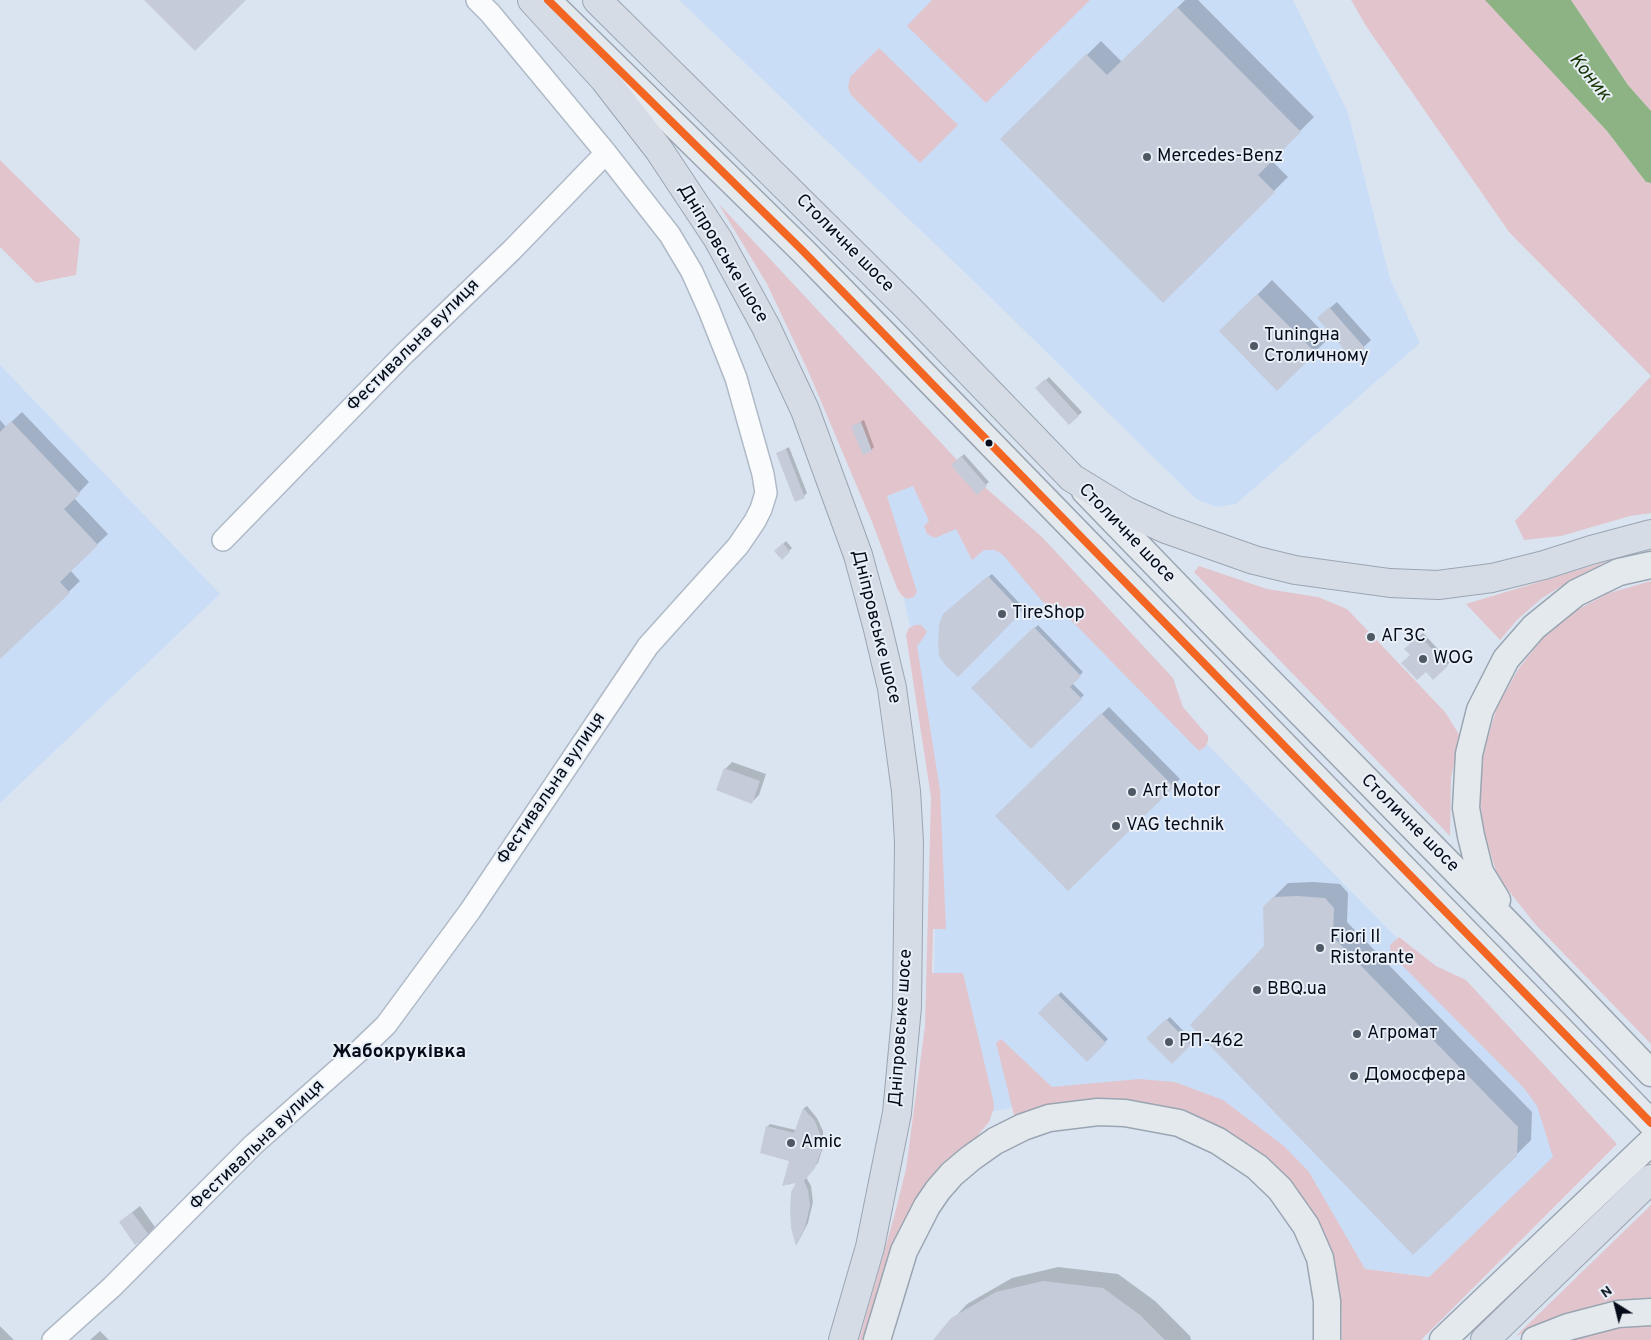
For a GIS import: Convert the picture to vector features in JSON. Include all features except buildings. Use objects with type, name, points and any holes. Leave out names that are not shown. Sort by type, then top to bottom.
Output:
[{"type":"highway","name":"Дніпровське шосе","points":[[532,0],[604,79],[659,150],[718,239],[766,327],[805,410],[855,546],[890,679],[904,773],[909,842],[907,1007],[898,1113],[870,1247],[843,1340]]},
{"type":"highway","name":"Столичне шосе","points":[[597,0],[906,306],[1072,478]]},
{"type":"highway","points":[[1072,478],[1126,511],[1166,529],[1254,560],[1295,570],[1390,583],[1438,585],[1492,578],[1651,534]]},
{"type":"highway","points":[[1485,1340],[1603,1206],[1651,1179]]},
{"type":"main road","name":"Столичне шосе","points":[[548,0],[830,279],[1651,1123]]},
{"type":"main road","name":"Столичне шосе","points":[[1072,478],[1515,931],[1651,1073]]},
{"type":"main road","points":[[1515,931],[1480,872],[1466,808],[1469,754],[1480,710],[1506,659],[1534,627],[1576,593],[1619,572],[1651,565]]},
{"type":"main road","points":[[877,1340],[904,1251],[927,1206],[952,1174],[995,1141],[1023,1127],[1049,1118],[1098,1112],[1125,1113],[1179,1123],[1218,1141],[1257,1167],[1280,1189],[1306,1226],[1320,1258],[1327,1301],[1327,1340]]},
{"type":"main road","points":[[1443,1340],[1603,1206],[1651,1142]]},
{"type":"main road","points":[[1535,1340],[1568,1326],[1601,1318],[1618,1314],[1651,1312]]},
{"type":"street","name":"Фестивальна вулиця","points":[[53,1340],[112,1287],[253,1145],[386,1025],[470,910],[648,646],[738,546],[755,522],[761,509],[766,493],[763,474],[736,378],[692,272],[670,236],[606,153],[490,13],[477,0]]},
{"type":"street","name":"Фестивальна вулиця","points":[[223,540],[398,361],[512,250],[606,153]]},
{"type":"shaded area","points":[[679,0],[1293,0],[1348,113],[1390,279],[1420,343],[1236,504],[1216,507],[1196,499],[978,285]]},
{"type":"shaded area","points":[[932,0],[1090,0],[986,103],[907,26]]},
{"type":"shaded area","points":[[1351,0],[1486,0],[1607,131],[1646,182],[1651,183],[1651,376],[1509,232],[1366,26]]},
{"type":"shaded area","points":[[1571,0],[1651,0],[1651,111],[1628,85]]},
{"type":"shaded area","points":[[879,48],[958,125],[920,163],[851,95],[848,88],[850,77]]},
{"type":"shaded area","points":[[0,160],[80,239],[76,275],[36,283],[0,247]]},
{"type":"shaded area","points":[[718,203],[972,476],[1042,537],[1173,678],[1183,707],[1208,736],[1205,747],[1199,751],[1066,615],[1043,602],[1003,555],[995,550],[984,550],[972,560],[956,529],[935,538],[927,534],[924,526],[929,521],[913,486],[887,496],[917,592],[914,597],[908,599],[902,596],[897,588],[872,522],[809,373],[767,284]]},
{"type":"shaded area","points":[[0,365],[220,594],[0,803]]},
{"type":"shaded area","points":[[1651,376],[1651,513],[1630,516],[1561,536],[1524,540],[1515,521]]},
{"type":"shaded area","points":[[943,455],[1063,597],[1434,976],[1541,1101],[1554,1158],[1429,1277],[1365,1269],[1222,1110],[1024,1106],[931,1122],[936,880],[933,787],[913,639],[880,492]]},
{"type":"shaded area","points":[[1608,561],[1578,576],[1542,598],[1517,620],[1500,640],[1466,604]]},
{"type":"shaded area","points":[[1199,566],[1267,589],[1318,597],[1347,609],[1445,712],[1460,736],[1451,778],[1450,836],[1194,572]]},
{"type":"shaded area","points":[[1651,581],[1651,1044],[1535,924],[1498,877],[1485,836],[1478,790],[1483,753],[1497,707],[1519,668],[1547,633],[1577,610],[1609,593]]},
{"type":"shaded area","points":[[921,625],[927,631],[917,646],[940,790],[946,929],[933,929],[932,973],[963,973],[994,1108],[989,1122],[960,1157],[867,1340],[859,1340],[906,1169],[925,1026],[931,797],[906,635],[909,628]]},
{"type":"shaded area","points":[[1399,937],[1436,966],[1466,980],[1617,1144],[1421,1340],[1342,1340],[1341,1300],[1330,1254],[1223,1132],[1015,1119],[996,1043],[1001,1039],[1052,1087],[1139,1079],[1175,1082],[1223,1100],[1284,1146],[1309,1172],[1365,1269],[1429,1277],[1553,1157],[1537,1106],[1523,1087],[1391,954],[1390,945]]},
{"type":"shaded area","points":[[1651,1205],[1651,1302],[1573,1315],[1516,1336]]},
{"type":"shaded area","points":[[1651,1324],[1651,1340],[1568,1340],[1586,1334]]},
{"type":"water","name":"Коник","points":[[1485,0],[1571,0],[1628,85],[1651,111],[1651,183],[1646,182],[1607,131]]},
{"type":"transit line","points":[[548,0],[802,250],[1651,1123]]},
{"type":"place","name":"Mercedes-Benz","points":[[1147,157]]},
{"type":"place","name":"Tuningна Столичному","points":[[1254,346]]},
{"type":"place","name":"TireShop","points":[[1002,614]]},
{"type":"place","name":"АГЗС","points":[[1371,637]]},
{"type":"place","name":"WOG","points":[[1423,659]]},
{"type":"place","name":"Art Motor","points":[[1132,792]]},
{"type":"place","name":"VAG technik","points":[[1116,826]]},
{"type":"place","name":"Fiori Il Ristorante","points":[[1320,948]]},
{"type":"place","name":"BBQ.ua","points":[[1257,990]]},
{"type":"place","name":"Агромат","points":[[1357,1034]]},
{"type":"place","name":"РП-462","points":[[1169,1042]]},
{"type":"place","name":"Домосфера","points":[[1354,1076]]},
{"type":"place","name":"Amic","points":[[791,1143]]},
{"type":"district","name":"Жабокруківка","points":[[399,1053]]}]
